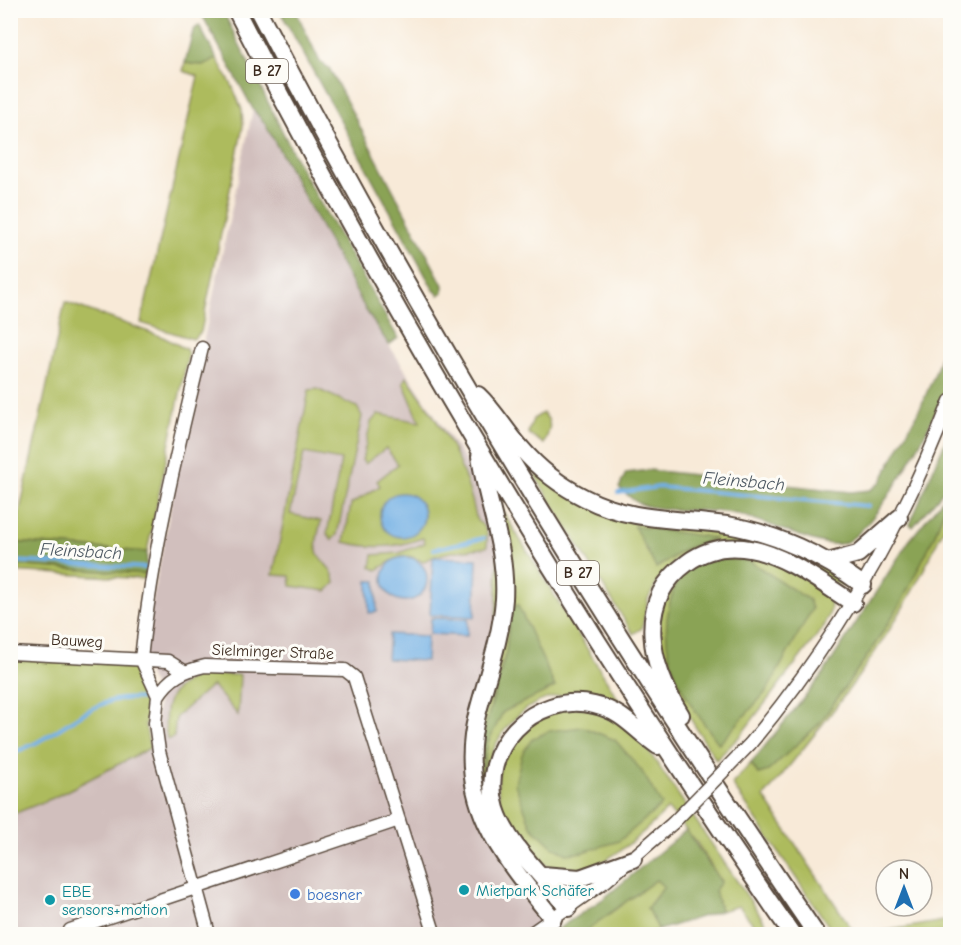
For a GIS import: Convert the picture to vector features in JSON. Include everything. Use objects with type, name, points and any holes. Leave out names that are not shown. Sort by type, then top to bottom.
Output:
[{"type":"highway","name":"B 27","points":[[236,10],[336,198],[478,446],[572,602],[792,934]]},
{"type":"highway","name":"B 27","points":[[258,10],[338,162],[571,562],[699,761],[816,934]]},
{"type":"highway","points":[[464,381],[494,410],[522,450],[546,472],[586,499],[638,517],[752,530],[828,562],[863,585]]},
{"type":"highway","points":[[478,446],[483,480],[495,513],[502,550],[504,587],[498,639],[473,738],[474,789],[493,841],[553,919]]},
{"type":"highway","points":[[828,562],[858,554],[899,518]]},
{"type":"highway","points":[[699,761],[691,731],[666,689],[653,652],[654,609],[661,591],[673,575],[704,553],[742,548],[780,560],[853,603]]},
{"type":"highway","points":[[568,908],[505,829],[494,797],[495,764],[504,743],[518,724],[535,712],[557,704],[593,705],[626,717],[648,739],[671,754]]},
{"type":"highway","points":[[542,874],[562,879],[580,878],[633,859]]},
{"type":"street","points":[[158,696],[141,659],[148,602],[173,464],[202,348]]},
{"type":"street","points":[[530,934],[633,859],[673,823],[750,744],[807,672],[853,603],[899,518],[951,401]]},
{"type":"street","name":"Bauweg","points":[[10,653],[168,661],[184,671]]},
{"type":"street","name":"Sielminger Straße","points":[[184,671],[205,666],[345,670],[357,684],[434,932]]},
{"type":"street","points":[[184,671],[165,684],[158,696],[155,710],[156,738],[209,934]]},
{"type":"street","points":[[70,930],[399,820]]},
{"type":"shaded area","points":[[253,109],[265,124],[367,312],[466,462],[495,513],[504,587],[476,718],[553,919],[530,934],[11,934],[11,814],[53,798],[150,747],[156,738],[158,696],[141,659],[202,348]]},
{"type":"green space","points":[[200,11],[223,11],[302,171],[398,338],[389,345],[367,312],[265,124],[253,109]]},
{"type":"green space","points":[[280,11],[296,11],[320,62],[329,68],[443,285],[443,292],[439,295],[433,289]]},
{"type":"green space","points":[[199,25],[217,59],[202,65],[185,63],[193,31]]},
{"type":"green space","points":[[217,59],[232,85],[242,110],[243,126],[201,332],[193,339],[141,323],[198,76],[183,71],[185,63],[202,65]]},
{"type":"green space","points":[[65,302],[163,337],[186,349],[188,355],[147,552],[13,542]]},
{"type":"green space","points":[[950,327],[952,355],[950,372],[936,412],[922,440],[888,497],[870,520],[854,537],[840,544],[817,541],[731,513],[650,507],[638,503],[619,488],[626,473],[649,470],[851,492],[870,490],[880,483],[921,406],[936,371]]},
{"type":"green space","points":[[407,377],[451,445],[466,480],[477,521],[486,532],[487,547],[445,553],[423,562],[416,558],[399,557],[377,570],[371,567],[373,555],[399,553],[425,543],[423,538],[403,544],[384,546],[364,546],[344,542],[351,504],[380,486],[377,481],[398,464],[386,448],[365,464],[362,460],[371,422],[378,414],[420,422],[403,382]],"holes":[[[424,514],[423,524],[383,526],[380,516]]]},
{"type":"green space","points":[[317,389],[357,407],[362,416],[337,535],[332,540],[327,534],[341,460],[304,453],[290,514],[321,521],[316,546],[320,558],[333,574],[335,583],[327,591],[291,586],[290,576],[273,575],[309,390]]},
{"type":"green space","points":[[543,413],[549,424],[544,444],[528,433],[533,419]]},
{"type":"green space","points":[[950,430],[950,483],[913,527],[910,524]]},
{"type":"green space","points":[[538,475],[631,522],[737,534],[762,540],[837,575],[844,586],[717,542],[695,549],[676,560],[659,579],[648,599],[642,628],[633,634],[535,476]],"holes":[[[635,527],[714,539],[685,549],[656,568]]]},
{"type":"green space","points":[[945,496],[948,498],[934,537],[901,603],[870,652],[819,724],[768,771],[758,774],[751,763],[821,677],[909,541]]},
{"type":"green space","points":[[948,498],[951,508],[946,524],[902,609],[837,706],[764,797],[855,934],[834,934],[732,784],[751,763],[758,774],[768,771],[819,724],[870,652],[901,603],[934,537]]},
{"type":"green space","points":[[502,510],[623,707],[579,695],[540,701],[514,719],[496,745],[486,777],[550,900],[546,900],[524,875],[481,796],[476,745],[495,669],[499,512]],"holes":[[[511,607],[555,687],[503,712],[488,742],[482,772],[492,697],[506,652]]]},
{"type":"green space","points":[[634,526],[715,538],[685,549],[656,568]]},
{"type":"green space","points":[[10,542],[147,552],[146,574],[11,565]]},
{"type":"green space","points":[[723,553],[756,556],[807,579],[825,592],[831,606],[822,629],[740,736],[716,760],[673,691],[659,652],[661,603],[689,565]],"holes":[[[809,600],[812,609],[766,692]]]},
{"type":"green space","points":[[722,559],[748,560],[809,600],[812,609],[766,692],[719,744],[696,713],[678,680],[667,646],[666,627],[672,596],[682,575],[694,565]]},
{"type":"green space","points":[[10,565],[146,574],[146,579],[11,571]]},
{"type":"green space","points":[[518,605],[555,687],[503,712],[488,742],[482,778],[483,735],[506,652],[511,607]]},
{"type":"green space","points":[[11,656],[136,662],[151,700],[145,724],[150,748],[53,798],[11,815]]},
{"type":"green space","points":[[204,674],[240,675],[238,715],[212,685],[176,717],[174,737],[167,740],[165,716],[170,698],[183,684]]},
{"type":"green space","points":[[588,707],[627,727],[648,750],[773,934],[761,934],[739,906],[720,911],[715,890],[721,881],[697,843],[668,809],[621,850],[580,870],[565,871],[553,868],[540,861],[518,838],[503,809],[499,795],[499,774],[506,747],[510,740],[543,713],[559,709]]},
{"type":"green space","points":[[583,727],[615,740],[641,770],[662,805],[619,841],[583,852],[567,854],[553,847],[531,826],[515,784],[522,754],[532,739],[549,731]]},
{"type":"green space","points":[[686,830],[721,882],[715,890],[720,911],[659,930],[647,908],[664,887],[656,880],[581,934],[550,934],[603,899]]},
{"type":"green space","points":[[656,880],[664,886],[647,908],[659,930],[645,934],[581,934]]},
{"type":"green space","points":[[950,920],[950,934],[867,934]]},
{"type":"water","points":[[402,493],[418,499],[424,515],[418,531],[402,537],[386,531],[380,515],[386,499]]},
{"type":"water","points":[[405,557],[421,563],[427,579],[421,595],[405,601],[389,595],[383,579],[389,563]]},
{"type":"water","points":[[433,557],[477,559],[475,617],[430,615]]},
{"type":"water","points":[[368,581],[376,581],[377,612],[369,613]]},
{"type":"water","points":[[431,618],[468,619],[467,636],[430,634]]},
{"type":"water","points":[[389,634],[427,636],[426,661],[387,659]]},
{"type":"waterway","name":"Fleinsbach","points":[[618,493],[659,487],[868,506]]},
{"type":"waterway","name":"Fleinsbach","points":[[434,549],[484,538]]},
{"type":"waterway","name":"Fleinsbach","points":[[10,561],[149,568]]},
{"type":"waterway","points":[[10,753],[36,743],[98,706],[115,700],[144,698]]},
{"type":"place","name":"Mietpark Schäfer","points":[[464,890]]},
{"type":"place","name":"boesner","points":[[295,894]]},
{"type":"place","name":"EBE sensors+motion","points":[[50,900]]}]
